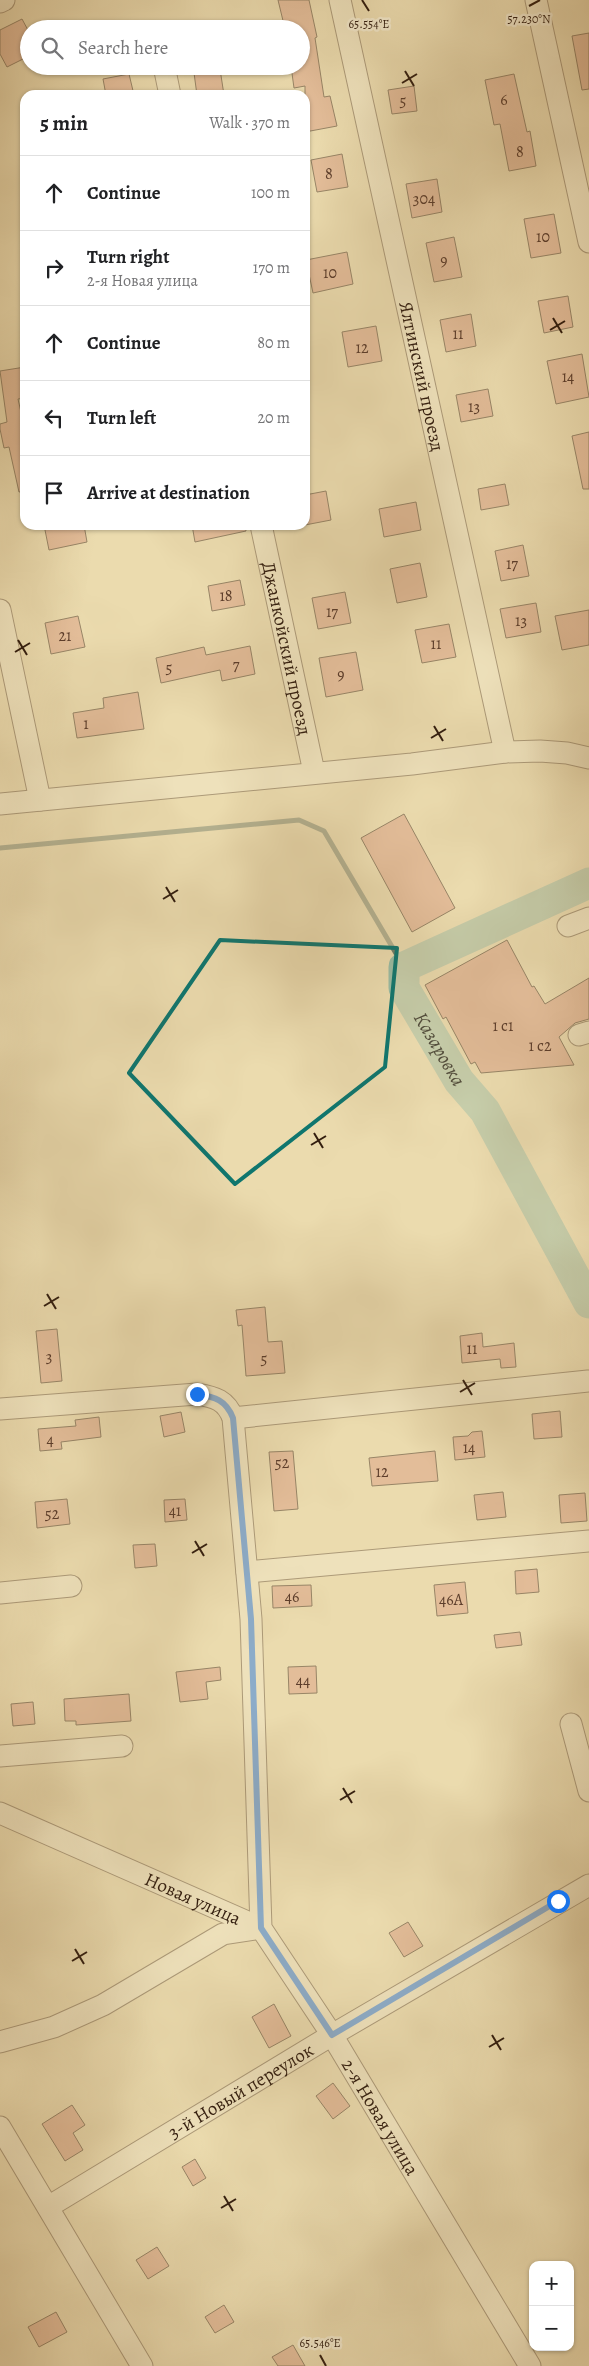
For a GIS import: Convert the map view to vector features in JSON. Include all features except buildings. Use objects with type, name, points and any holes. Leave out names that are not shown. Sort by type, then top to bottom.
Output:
[{"type":"street","points":[[0,2],[4,0]]},
{"type":"street","name":"Ялтинский проезд","points":[[340,0],[505,752]]},
{"type":"street","points":[[536,0],[589,242]]},
{"type":"street","points":[[166,75],[169,90]]},
{"type":"street","name":"Джанкойский проезд","points":[[262,530],[314,772]]},
{"type":"street","points":[[0,610],[40,800]]},
{"type":"street","points":[[0,804],[314,772],[412,764],[505,752],[540,751],[567,753],[589,758]]},
{"type":"street","points":[[568,926],[589,918]]},
{"type":"street","points":[[233,1418],[588,1381]]},
{"type":"street","points":[[0,1409],[197,1394],[221,1400],[229,1408],[233,1418],[251,1619],[261,1928]]},
{"type":"street","points":[[247,1572],[589,1541]]},
{"type":"street","points":[[0,1593],[71,1586]]},
{"type":"street","points":[[571,1724],[589,1791]]},
{"type":"street","points":[[0,1756],[122,1746]]},
{"type":"street","name":"Новая улица","points":[[0,1813],[261,1928]]},
{"type":"street","name":"3-й Новый переулок","points":[[48,2206],[332,2035],[558,1901],[589,1885]]},
{"type":"street","name":"Новая улица","points":[[0,2042],[54,2026],[103,2004],[223,1934],[261,1928]]},
{"type":"street","name":"2-я Новая улица","points":[[261,1928],[332,2035],[530,2366]]},
{"type":"street","points":[[0,2127],[142,2366]]},
{"type":"highlighted area","points":[[220,940],[397,948],[385,1067],[235,1184],[129,1073]]},
{"type":"waterway","points":[[0,848],[299,820],[324,831],[404,967]]},
{"type":"waterway","name":"Казаровка","points":[[589,883],[404,967],[404,988],[459,1081],[485,1111],[589,1303]]},
{"type":"route","points":[[197,1394],[221,1400],[229,1408],[233,1418],[251,1619],[261,1928],[332,2035],[558,1901]]}]
